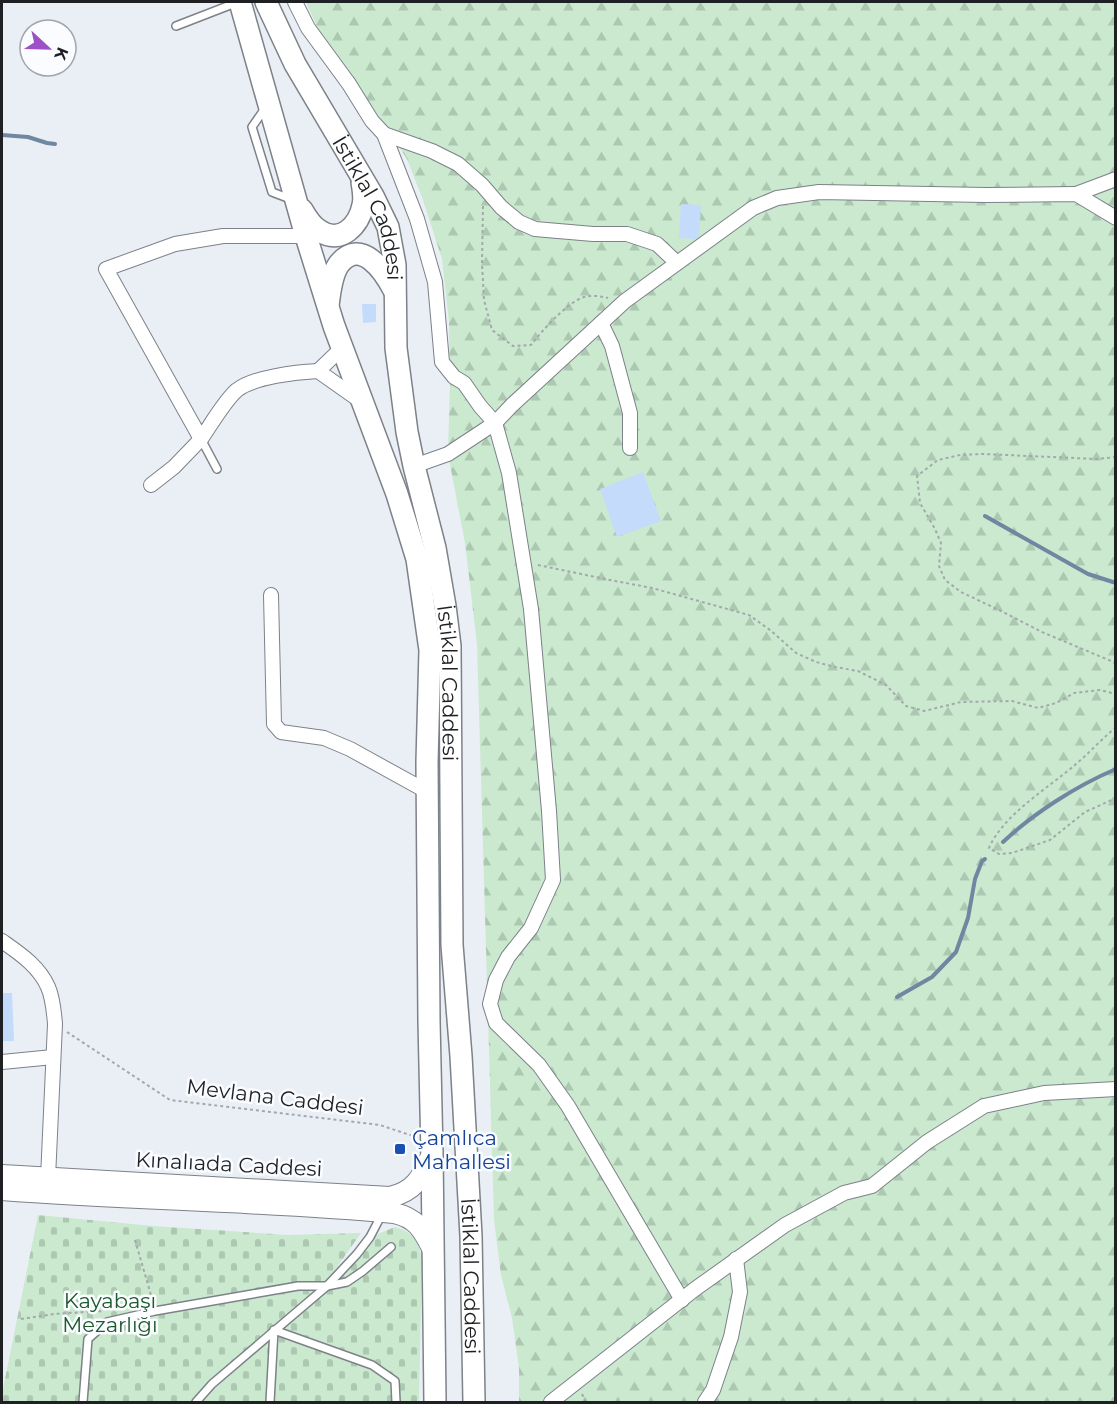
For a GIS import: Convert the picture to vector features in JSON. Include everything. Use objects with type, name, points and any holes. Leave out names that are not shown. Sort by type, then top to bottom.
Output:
[{"type":"main road","name":"İstiklal Caddesi","points":[[240,2],[328,307],[397,494],[417,559],[430,650],[429,1021],[435,1402]]},
{"type":"main road","name":"İstiklal Caddesi","points":[[266,2],[295,64],[373,196],[388,227],[395,265],[396,348],[400,384],[414,466],[435,548],[450,646],[452,945],[461,1056],[470,1226],[474,1402]]},
{"type":"main road","points":[[296,202],[319,231],[332,236],[343,234],[356,224],[364,204],[362,180]]},
{"type":"main road","points":[[328,307],[331,284],[338,265],[349,255],[362,254],[374,261],[386,274],[395,291]]},
{"type":"main road","points":[[406,1216],[415,1210],[417,1200],[416,1195],[407,1191],[422,1177],[432,1154]]},
{"type":"main road","name":"Kınalıada Caddesi","points":[[2,1175],[390,1197],[407,1191]]},
{"type":"main road","name":"Kınalıada Caddesi","points":[[2,1190],[76,1196],[299,1206],[384,1212],[406,1216]]},
{"type":"main road","points":[[406,1216],[418,1224],[433,1251]]},
{"type":"street","points":[[295,2],[308,28],[349,84],[372,121],[384,134],[417,219],[435,282],[442,362],[454,377],[464,383],[495,423],[509,473],[531,609],[553,880],[531,928],[508,957],[496,980],[490,1004],[496,1023],[539,1065],[568,1106],[682,1300]]},
{"type":"street","points":[[384,134],[432,151],[458,164],[519,222],[535,229],[593,234],[627,234],[657,244],[677,263]]},
{"type":"street","points":[[414,466],[448,454],[495,423],[626,301],[753,208],[777,198],[819,192],[1076,194],[1116,179]]},
{"type":"street","points":[[1076,194],[1116,218]]},
{"type":"street","points":[[201,440],[106,269],[175,244],[223,236],[306,236]]},
{"type":"street","points":[[601,323],[612,346],[630,413],[630,448]]},
{"type":"street","points":[[151,485],[174,467],[201,440],[236,391],[251,383],[292,373],[318,371],[342,348]]},
{"type":"street","points":[[318,371],[362,402]]},
{"type":"street","points":[[271,595],[274,724],[281,732],[324,738],[350,749],[428,792]]},
{"type":"street","points":[[2,941],[39,971],[48,988],[55,1024],[48,1178]]},
{"type":"street","points":[[2,1062],[53,1057]]},
{"type":"street","points":[[551,1402],[736,1259],[785,1225],[844,1193],[872,1186],[927,1142],[984,1106],[1044,1093],[1116,1089]]},
{"type":"street","points":[[705,1402],[713,1390],[730,1337],[740,1292],[736,1259]]},
{"type":"lane","points":[[176,26],[240,2]]},
{"type":"lane","points":[[201,440],[217,469]]},
{"type":"lane","points":[[196,1402],[212,1384],[327,1286],[357,1254],[384,1212]]},
{"type":"lane","points":[[83,1402],[88,1339],[106,1322],[298,1286],[327,1286],[347,1282],[391,1246]]},
{"type":"lane","points":[[270,1402],[274,1330]]},
{"type":"lane","points":[[274,1330],[372,1365],[395,1381],[396,1402]]},
{"type":"path","points":[[482,185],[484,300],[492,330],[513,346],[531,345],[545,327],[583,297],[598,296],[626,301]]},
{"type":"path","points":[[1116,457],[1097,459],[960,455],[938,460],[917,476],[920,503],[941,543],[939,566],[945,580],[961,592],[1042,632],[1116,664]]},
{"type":"path","points":[[524,563],[652,588],[749,615],[796,653],[816,662],[858,671],[886,684],[906,706],[924,711],[961,702],[1012,701],[1038,708],[1056,703],[1074,693],[1100,690],[1116,694]]},
{"type":"path","points":[[1116,727],[1077,764],[1017,812],[994,837],[989,848],[999,854],[1012,853],[1050,840],[1086,812],[1116,798]]},
{"type":"path","name":"Mevlana Caddesi","points":[[55,1024],[170,1100],[380,1125],[416,1137],[432,1154]]},
{"type":"path","points":[[135,1240],[155,1311]]},
{"type":"path","points":[[21,1318],[100,1311],[106,1322]]},
{"type":"green space","points":[[306,2],[1115,2],[1115,1402],[519,1402],[519,1368],[512,1318],[501,1275],[494,1220],[477,644],[465,543],[448,454],[449,322],[442,259],[407,159],[381,119],[325,45]]},
{"type":"green space","name":"Kayabaşı Mezarlığı","points":[[38,1215],[288,1235],[361,1233],[328,1280],[340,1278],[378,1234],[395,1227],[404,1230],[413,1236],[422,1258],[419,1402],[2,1402]]},
{"type":"building","points":[[681,204],[701,205],[699,236],[695,239],[679,238]]},
{"type":"building","points":[[362,304],[376,304],[376,322],[363,323]]},
{"type":"building","points":[[643,472],[661,521],[617,537],[600,489]]},
{"type":"building","points":[[2,993],[12,993],[14,1041],[2,1041]]},
{"type":"waterway","points":[[2,135],[28,137],[55,144]]},
{"type":"waterway","points":[[985,516],[1088,574],[1116,583]]},
{"type":"waterway","points":[[1003,842],[1056,801],[1116,769]]},
{"type":"waterway","points":[[897,997],[932,977],[956,952],[968,918],[975,879],[985,859]]},
{"type":"place","name":"Çamlıca Mahallesi","points":[[400,1149]]}]
